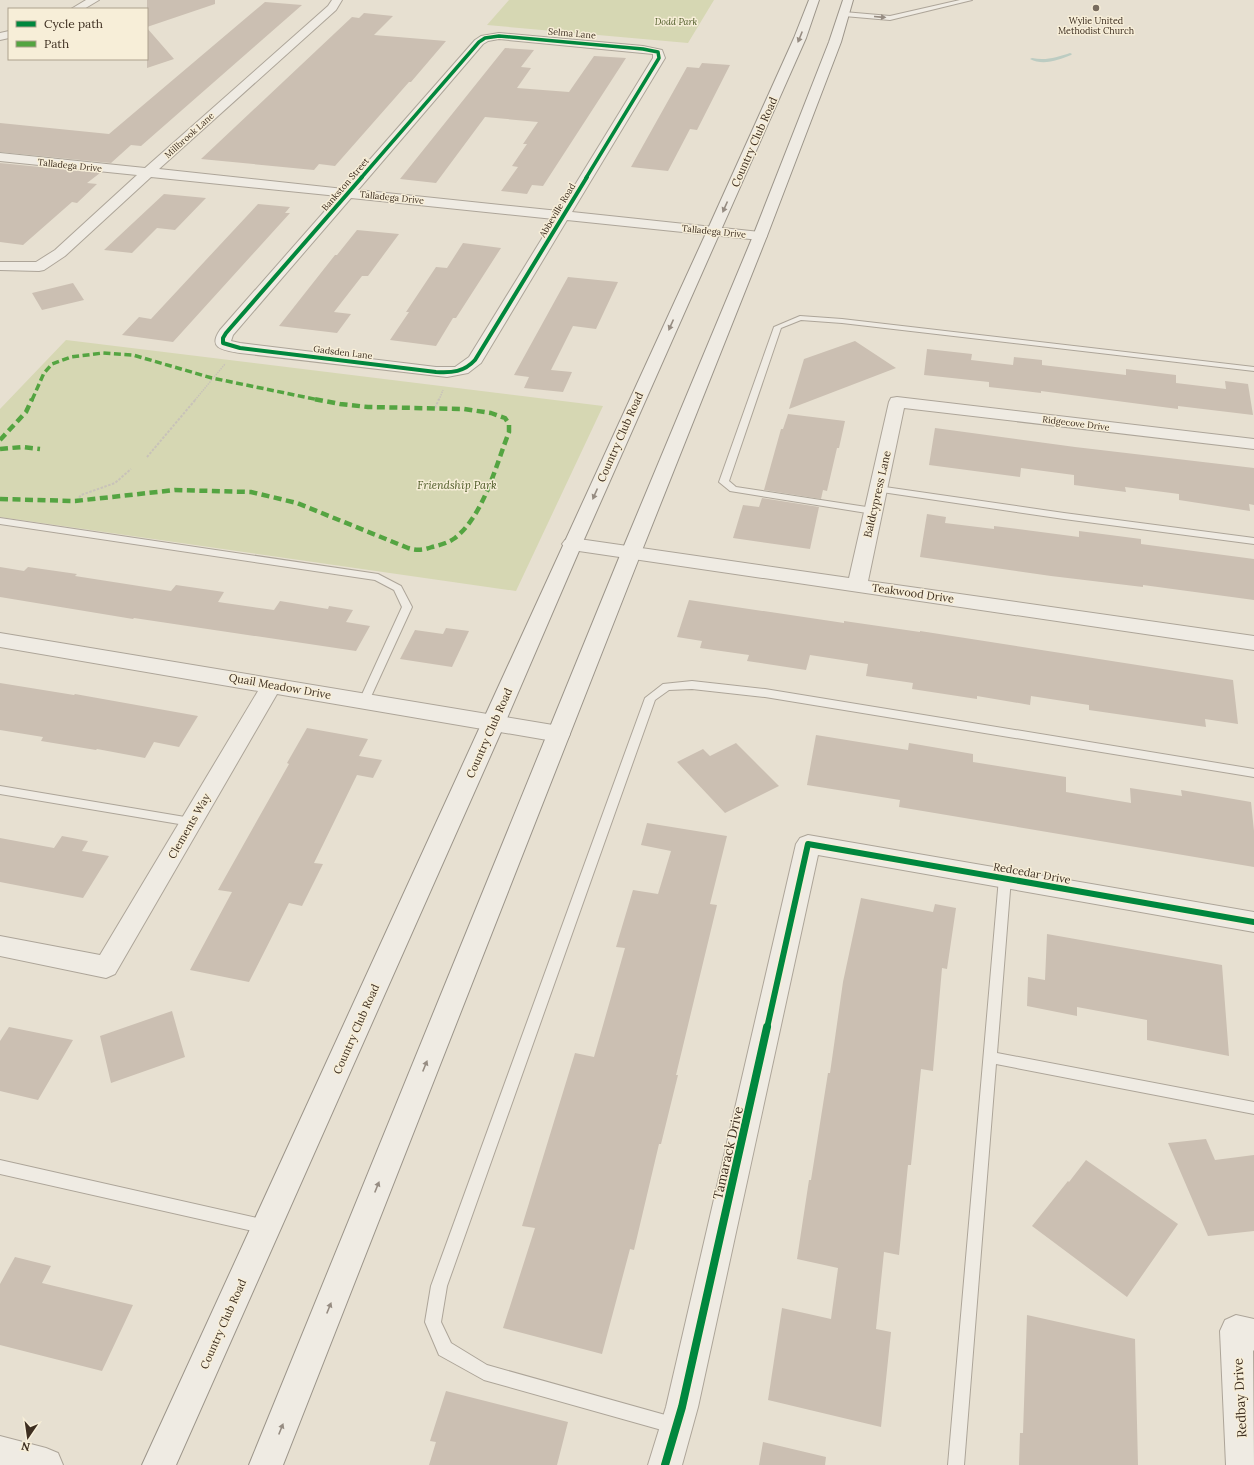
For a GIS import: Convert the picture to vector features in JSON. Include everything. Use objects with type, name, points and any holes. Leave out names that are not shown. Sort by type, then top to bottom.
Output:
[{"type":"street","points":[[78,8],[94,0]]},
{"type":"street","name":"Millbrook Lane","points":[[0,266],[39,267],[60,253],[147,172],[332,8],[337,0]]},
{"type":"street","points":[[266,1465],[630,553],[760,236],[835,42],[833,8]]},
{"type":"street","name":"Country Club Road","points":[[159,1465],[494,723],[572,544],[800,38],[833,8]]},
{"type":"street","name":"Selma Lane","points":[[485,38],[499,36],[643,49],[658,52]]},
{"type":"street","name":"Bankston Street","points":[[223,343],[223,338],[226,333],[479,42],[485,38]]},
{"type":"street","name":"Abbeville Road","points":[[461,371],[470,366],[475,360],[659,58],[658,52]]},
{"type":"street","name":"Talladega Drive","points":[[0,157],[760,236]]},
{"type":"street","name":"Gadsden Lane","points":[[223,343],[240,348],[436,372],[449,373],[461,371]]},
{"type":"street","name":"Baldcypress Lane","points":[[857,585],[897,402]]},
{"type":"street","name":"Ridgecove Drive","points":[[897,402],[1254,444]]},
{"type":"street","name":"Teakwood Drive","points":[[572,544],[1254,643]]},
{"type":"street","name":"Quail Meadow Drive","points":[[0,640],[559,734]]},
{"type":"street","name":"Clements Way","points":[[0,946],[106,967],[272,685]]},
{"type":"street","name":"Tamarack Drive","points":[[665,1465],[682,1408],[808,844]]},
{"type":"street","name":"Redcedar Drive","points":[[808,844],[1254,922]]},
{"type":"street","name":"Redbay Drive","points":[[1244,1465],[1245,1333]]},
{"type":"street","points":[[0,1452],[46,1465]]},
{"type":"lane","points":[[833,8],[890,18],[915,11],[969,0]]},
{"type":"lane","points":[[833,8],[868,10]]},
{"type":"lane","points":[[891,10],[915,11]]},
{"type":"lane","points":[[873,511],[733,490],[724,482],[778,327],[800,318],[842,321],[1254,369]]},
{"type":"lane","points":[[878,489],[1064,516],[1254,541]]},
{"type":"lane","points":[[0,521],[378,577],[398,588],[407,606],[364,701]]},
{"type":"lane","points":[[676,1427],[484,1372],[444,1349],[433,1322],[439,1286],[650,698],[667,687],[692,685],[765,693],[1254,773]]},
{"type":"lane","points":[[0,790],[191,822]]},
{"type":"lane","points":[[956,1465],[1005,878]]},
{"type":"lane","points":[[990,1057],[1254,1108]]},
{"type":"lane","points":[[0,1167],[267,1227]]},
{"type":"path","points":[[147,457],[227,362]]},
{"type":"path","points":[[435,408],[444,389]]},
{"type":"path","points":[[77,501],[81,495],[120,481],[131,469]]},
{"type":"green space","name":"Dodd Park","points":[[509,0],[714,0],[688,43],[487,25]]},
{"type":"green space","name":"Friendship Park","points":[[66,340],[603,406],[516,591],[0,517],[0,409]]},
{"type":"building","points":[[147,0],[215,0],[215,4],[148,27]]},
{"type":"building","points":[[265,2],[302,5],[141,146],[131,145],[111,163],[0,152],[0,123],[109,134]]},
{"type":"building","points":[[364,13],[393,16],[374,35],[446,41],[335,166],[319,164],[314,170],[201,159],[352,17],[359,18]]},
{"type":"building","points":[[148,29],[174,59],[147,68],[148,60]]},
{"type":"building","points":[[505,48],[534,50],[521,67],[531,68],[517,88],[569,92],[594,56],[626,58],[543,186],[532,185],[527,194],[501,191],[518,167],[512,166],[527,144],[523,144],[538,122],[485,117],[436,183],[400,179]]},
{"type":"building","points":[[702,63],[730,65],[697,130],[690,129],[668,171],[631,167],[687,67],[699,68]]},
{"type":"building","points":[[0,163],[100,173],[87,183],[97,184],[77,203],[72,202],[23,245],[0,242]]},
{"type":"building","points":[[164,194],[206,198],[175,230],[157,228],[132,253],[104,250]]},
{"type":"building","points":[[258,204],[290,207],[285,213],[290,213],[173,342],[122,335],[139,317],[151,319]]},
{"type":"building","points":[[357,230],[399,234],[368,276],[362,276],[334,312],[351,314],[337,333],[279,326],[335,255],[337,255]]},
{"type":"building","points":[[463,243],[501,248],[456,318],[453,318],[436,346],[390,340],[409,312],[406,312],[436,267],[447,268]]},
{"type":"building","points":[[568,277],[618,282],[596,329],[573,326],[551,370],[572,372],[563,392],[524,388],[529,377],[514,375]]},
{"type":"building","points":[[73,283],[84,300],[42,310],[32,293]]},
{"type":"building","points":[[855,341],[896,368],[789,409],[804,359]]},
{"type":"building","points":[[927,349],[972,354],[971,360],[1013,365],[1014,357],[1042,360],[1042,365],[1126,375],[1126,369],[1176,375],[1176,383],[1226,389],[1225,381],[1248,384],[1253,415],[1178,406],[1178,409],[1041,391],[1041,393],[989,387],[989,382],[924,375]]},
{"type":"building","points":[[788,414],[845,421],[827,491],[823,490],[821,499],[764,490],[781,429],[783,429]]},
{"type":"building","points":[[935,428],[1075,447],[1254,468],[1254,505],[1249,504],[1250,511],[1179,500],[1179,494],[1125,487],[1126,492],[1074,485],[1074,475],[1021,468],[1020,477],[929,465]]},
{"type":"building","points":[[762,498],[819,507],[810,549],[733,538],[743,505],[759,507]]},
{"type":"building","points":[[927,514],[946,517],[945,523],[994,529],[994,526],[1079,537],[1079,531],[1141,539],[1141,544],[1254,559],[1254,600],[1143,585],[1143,587],[1051,576],[920,557]]},
{"type":"building","points":[[0,567],[24,571],[28,567],[77,574],[75,576],[171,591],[176,585],[224,592],[218,602],[274,610],[280,601],[328,609],[329,606],[353,610],[346,622],[370,626],[356,651],[133,619],[0,597]]},
{"type":"building","points":[[689,600],[844,623],[844,621],[920,631],[1233,680],[1238,724],[1205,719],[1206,727],[1089,710],[1089,705],[1031,696],[1030,705],[977,696],[977,699],[912,689],[913,683],[866,676],[868,664],[810,655],[806,670],[747,661],[749,655],[700,648],[702,641],[677,637]]},
{"type":"building","points":[[446,628],[469,631],[452,667],[400,659],[415,630],[443,634]]},
{"type":"building","points":[[0,683],[75,694],[198,716],[179,747],[154,742],[145,758],[41,741],[43,737],[0,730]]},
{"type":"building","points":[[307,728],[368,739],[359,756],[382,760],[373,778],[357,775],[314,863],[323,864],[302,906],[289,903],[249,982],[190,970],[232,892],[218,890],[289,764],[287,763]]},
{"type":"building","points":[[816,735],[908,750],[909,743],[973,754],[973,762],[1066,777],[1066,792],[1131,803],[1130,788],[1182,796],[1181,790],[1251,802],[1254,831],[1254,867],[899,807],[900,800],[807,785]]},
{"type":"building","points":[[736,743],[779,786],[725,813],[677,762],[703,749],[710,756]]},
{"type":"building","points":[[647,823],[727,836],[710,904],[717,905],[676,1075],[678,1075],[661,1144],[659,1144],[634,1250],[630,1249],[602,1354],[503,1328],[535,1228],[522,1226],[575,1053],[594,1057],[625,948],[616,947],[633,890],[658,894],[671,851],[641,845]]},
{"type":"building","points":[[62,836],[88,841],[82,851],[109,856],[83,898],[0,882],[0,838],[54,848]]},
{"type":"building","points":[[861,898],[933,912],[935,904],[956,908],[947,969],[942,968],[933,1071],[921,1069],[911,1165],[908,1165],[899,1255],[884,1252],[876,1329],[891,1332],[881,1427],[768,1400],[782,1308],[831,1319],[838,1268],[797,1259],[809,1180],[811,1180],[828,1073],[830,1073],[843,982]]},
{"type":"building","points":[[1047,934],[1222,965],[1229,1056],[1147,1040],[1147,1020],[1077,1007],[1077,1016],[1027,1006],[1028,977],[1045,980]]},
{"type":"building","points":[[172,1011],[185,1057],[111,1083],[100,1036]]},
{"type":"building","points":[[9,1027],[73,1040],[38,1100],[0,1091],[0,1041]]},
{"type":"building","points":[[1206,1139],[1215,1160],[1254,1155],[1254,1231],[1208,1236],[1168,1143]]},
{"type":"building","points":[[1086,1160],[1178,1224],[1127,1297],[1032,1226]]},
{"type":"building","points":[[15,1257],[51,1266],[42,1283],[133,1305],[102,1371],[0,1345],[0,1284]]},
{"type":"building","points":[[1027,1315],[1135,1339],[1138,1465],[1019,1465],[1020,1433],[1023,1433]]},
{"type":"building","points":[[446,1391],[568,1422],[557,1465],[429,1465],[436,1442],[430,1441]]},
{"type":"building","points":[[763,1442],[826,1457],[825,1465],[759,1465]]},
{"type":"waterway","points":[[1032,59],[1056,59],[1070,54]]},
{"type":"marked path","points":[[0,440],[26,412],[44,373],[52,364],[71,357],[103,353],[133,355],[212,378],[340,404],[368,407],[464,409],[491,413],[505,418],[509,424],[509,432],[487,489],[473,517],[464,529],[452,540],[444,544],[423,549],[414,550],[408,548],[297,503],[251,492],[175,490],[75,501],[0,499]]},
{"type":"marked path","points":[[0,449],[22,447],[40,449]]},
{"type":"cycle path","points":[[499,36],[643,49],[658,52],[659,58],[475,360],[467,368],[462,370],[436,372],[240,348],[223,343],[223,338],[226,333],[479,42],[485,38],[499,36]]},
{"type":"cycle path","points":[[665,1465],[682,1407],[808,844],[1254,922]]},
{"type":"place","name":"Wylie United Methodist Church","points":[[1096,8]]}]
